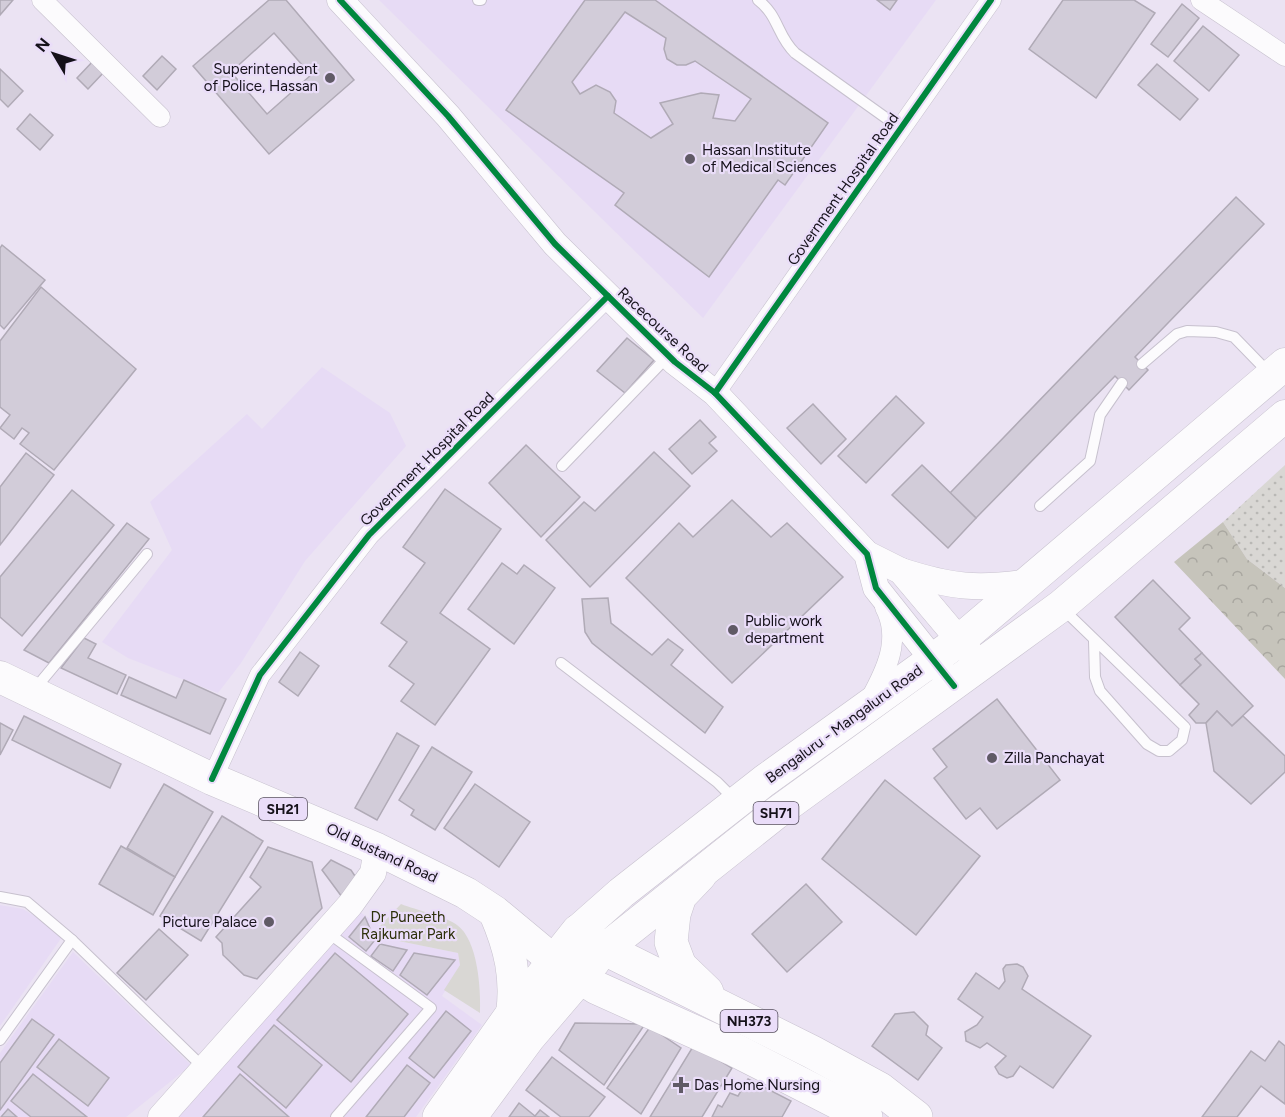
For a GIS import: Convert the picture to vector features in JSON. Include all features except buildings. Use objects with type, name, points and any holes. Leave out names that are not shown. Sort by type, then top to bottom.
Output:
[{"type":"highway","points":[[700,875],[680,896],[674,914],[671,942],[680,966],[735,1014]]},
{"type":"highway","name":"NH373","points":[[578,931],[605,949],[880,1089],[916,1117]]},
{"type":"highway","name":"Bengaluru - Mangaluru Road","points":[[470,1117],[529,1037],[567,970],[578,931]]},
{"type":"highway","name":"Bengaluru - Mangaluru Road","points":[[440,1117],[512,1014],[567,970],[605,949]]},
{"type":"highway","name":"NH373","points":[[567,970],[735,1050],[866,1117]]},
{"type":"main road","points":[[1272,376],[1285,416]]},
{"type":"main road","name":"Bengaluru - Mangaluru Road","points":[[578,931],[621,893],[737,803],[960,640],[1272,376]]},
{"type":"main road","name":"SH71","points":[[605,949],[775,814],[1061,606],[1285,416]]},
{"type":"main road","name":"Old Bustand Road","points":[[0,677],[212,779],[377,849],[466,892],[495,912],[567,970]]},
{"type":"main road","points":[[495,912],[510,948],[514,970],[515,992],[512,1014]]},
{"type":"street","points":[[42,0],[160,117]]},
{"type":"street","name":"Racecourse Road","points":[[340,0],[448,116],[555,244],[668,356],[715,393],[867,554],[876,588],[935,659],[954,686]]},
{"type":"street","name":"Government Hospital Road","points":[[715,393],[991,0]]},
{"type":"street","points":[[1201,0],[1285,56]]},
{"type":"street","name":"Government Hospital Road","points":[[212,779],[260,675],[369,535],[608,296]]},
{"type":"street","points":[[867,554],[901,571],[942,584],[982,588],[1030,582]]},
{"type":"street","points":[[901,571],[980,665]]},
{"type":"street","points":[[862,713],[887,668],[894,628],[876,588]]},
{"type":"street","points":[[161,1117],[327,932],[373,873],[377,849]]},
{"type":"lane","points":[[758,0],[775,16],[786,44],[795,53],[900,128]]},
{"type":"lane","points":[[1142,364],[1177,334],[1216,332],[1234,338],[1272,376]]},
{"type":"lane","points":[[562,466],[668,356]]},
{"type":"lane","points":[[1040,506],[1090,461],[1100,415],[1122,383]]},
{"type":"lane","points":[[32,693],[147,554]]},
{"type":"lane","points":[[1061,606],[1094,641],[1185,727],[1182,740],[1169,751],[1159,751],[1147,744],[1100,691],[1095,677],[1094,641]]},
{"type":"lane","points":[[561,663],[717,782],[737,803]]},
{"type":"lane","points":[[0,897],[27,902],[72,940],[206,1069]]},
{"type":"lane","points":[[327,932],[431,1008],[336,1117]]},
{"type":"lane","points":[[0,1040],[72,940]]},
{"type":"shaded area","points":[[379,0],[936,0],[703,318]]},
{"type":"shaded area","points":[[322,367],[390,413],[406,446],[305,561],[241,663],[218,693],[128,658],[102,642],[172,550],[150,502],[247,414],[262,429]]},
{"type":"shaded area","points":[[0,905],[23,909],[64,934],[0,1026]]},
{"type":"shaded area","points":[[350,905],[380,926],[384,938],[458,953],[460,965],[442,996],[482,1025],[416,1117],[173,1117]]},
{"type":"shaded area","points":[[73,952],[191,1065],[126,1117],[0,1117],[0,1053]]},
{"type":"green space","points":[[1285,465],[1285,588],[1247,559],[1223,522]]},
{"type":"green space","points":[[1223,522],[1247,559],[1285,588],[1285,679],[1174,562]]},
{"type":"green space","name":"Dr Puneeth Rajkumar Park","points":[[401,904],[445,919],[457,925],[464,932],[470,942],[477,966],[480,1013],[444,990],[460,965],[458,953],[384,938],[380,926]]},
{"type":"cycle path","points":[[340,0],[448,116],[555,244],[675,362],[715,393],[867,554],[876,588],[954,686]]},
{"type":"cycle path","points":[[715,393],[991,0]]},
{"type":"cycle path","points":[[212,779],[260,675],[369,535],[608,296]]},
{"type":"place","name":"Superintendent of Police, Hassan","points":[[330,78]]},
{"type":"place","name":"Hassan Institute of Medical Sciences","points":[[690,159]]},
{"type":"place","name":"Public work department","points":[[733,630]]},
{"type":"place","name":"Zilla Panchayat","points":[[992,758]]},
{"type":"place","name":"Picture Palace","points":[[269,922]]},
{"type":"place","name":"Das Home Nursing","points":[[681,1085]]}]
